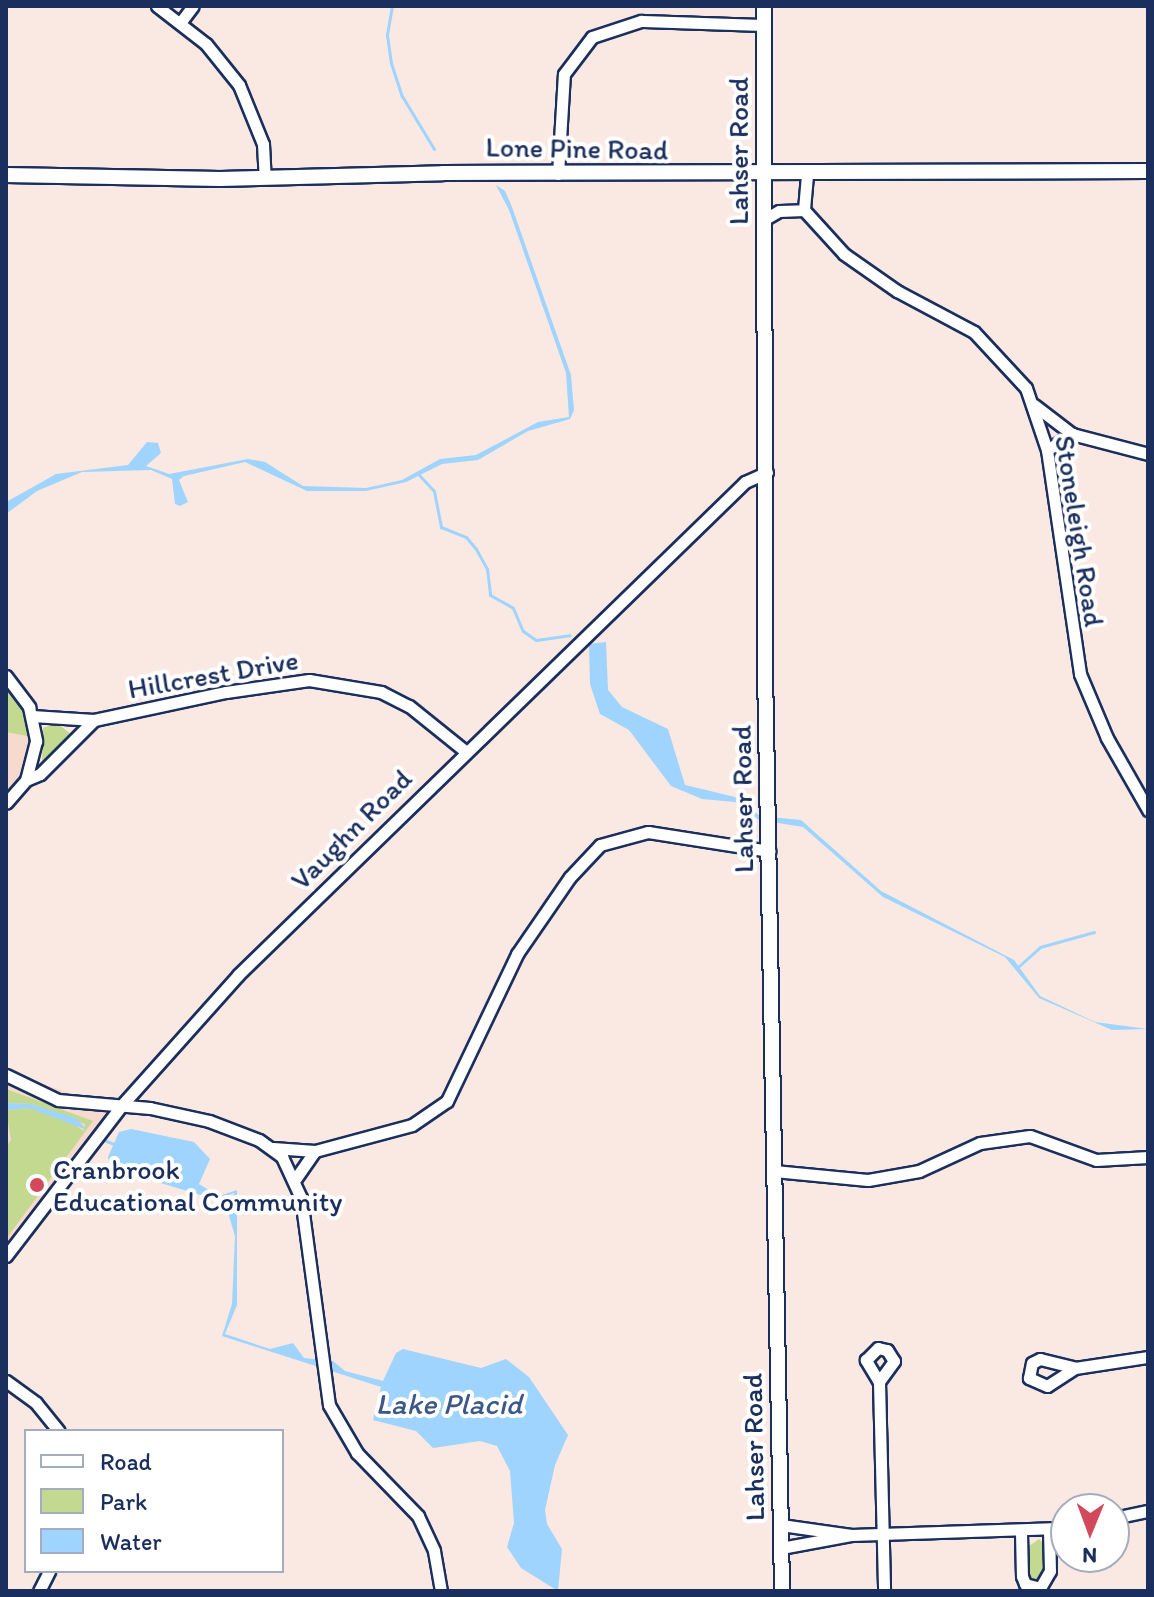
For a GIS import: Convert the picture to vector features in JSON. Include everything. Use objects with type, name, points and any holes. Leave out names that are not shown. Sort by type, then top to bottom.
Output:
[{"type":"street","points":[[157,6],[216,55],[245,95],[263,144],[265,178]]},
{"type":"street","points":[[180,23],[193,6]]},
{"type":"street","name":"Lahser Road","points":[[764,6],[770,851],[782,1591]]},
{"type":"street","points":[[558,174],[564,74],[592,37],[641,21],[764,25]]},
{"type":"street","name":"Lone Pine Road","points":[[6,175],[265,178],[1148,171]]},
{"type":"street","points":[[765,219],[779,211],[804,210],[807,175]]},
{"type":"street","name":"Stoneleigh Road","points":[[804,210],[852,260],[974,332],[1013,373],[1033,404],[1047,450],[1080,674],[1107,738],[1148,810]]},
{"type":"street","points":[[1033,404],[1072,434],[1148,454]]},
{"type":"street","points":[[1047,450],[1072,434]]},
{"type":"street","name":"Vaughn Road","points":[[6,1256],[98,1134],[229,984],[465,751],[745,482],[767,472]]},
{"type":"street","points":[[6,676],[32,716],[36,748],[26,780]]},
{"type":"street","name":"Hillcrest Drive","points":[[32,716],[94,720],[226,692],[331,680],[395,698],[465,751]]},
{"type":"street","name":"Hillcrest Drive","points":[[6,803],[26,780],[40,774],[94,720]]},
{"type":"street","points":[[6,1075],[48,1097],[209,1121],[273,1148],[315,1151],[412,1125],[447,1101],[517,954],[570,877],[600,845],[648,832],[770,851]]},
{"type":"street","points":[[774,1171],[868,1180],[919,1171],[980,1143],[1030,1136],[1096,1160],[1148,1157]]},
{"type":"street","points":[[273,1148],[296,1178],[329,1405],[346,1438],[399,1491],[426,1530],[441,1591]]},
{"type":"street","points":[[296,1178],[315,1151]]},
{"type":"street","points":[[1075,1368],[1148,1357]]},
{"type":"street","points":[[6,1381],[36,1403],[57,1429]]},
{"type":"street","points":[[879,1382],[884,1591]]},
{"type":"street","points":[[781,1525],[851,1535]]},
{"type":"street","points":[[781,1548],[851,1535],[1049,1531],[1049,1580],[1040,1588],[1025,1584],[1022,1576],[1021,1533]]},
{"type":"street","points":[[39,1591],[48,1573]]},
{"type":"shaded area","points":[[6,664],[33,700],[42,732],[32,788],[6,814]]},
{"type":"shaded area","name":"Cranbrook Educational Community","points":[[6,1065],[26,1079],[107,1105],[121,1116],[6,1264]]},
{"type":"green space","points":[[6,683],[25,710],[32,737],[6,732]]},
{"type":"green space","points":[[57,723],[72,735],[42,764],[43,728]]},
{"type":"green space","points":[[6,1089],[93,1121],[6,1239],[6,1147],[11,1140],[6,1110],[29,1108],[65,1118],[84,1131],[85,1124],[31,1104],[6,1103]]},
{"type":"green space","points":[[1039,1539],[1044,1544],[1046,1575],[1038,1584],[1027,1576],[1026,1548]]},
{"type":"water","points":[[496,185],[505,191],[512,207],[571,375],[574,410],[570,419],[528,431],[478,460],[442,464],[406,482],[366,491],[307,491],[245,462],[184,476],[179,480],[188,502],[180,506],[175,504],[172,479],[151,470],[82,472],[37,491],[6,514],[8,501],[56,474],[128,465],[147,442],[158,443],[161,453],[146,466],[169,474],[248,459],[265,462],[303,486],[366,488],[402,480],[440,459],[476,455],[538,422],[569,417],[566,373],[509,210]]},
{"type":"water","points":[[606,642],[608,690],[622,707],[668,729],[685,785],[735,797],[760,816],[801,820],[881,891],[1014,960],[1040,996],[1095,1022],[1148,1029],[1112,1030],[1039,998],[1005,957],[883,897],[803,827],[759,820],[735,802],[702,799],[671,786],[629,730],[600,714],[590,684],[589,644]]},
{"type":"water","points":[[6,1103],[31,1104],[76,1118],[87,1130],[29,1108],[6,1110]]},
{"type":"water","name":"Lake Placid","points":[[131,1129],[194,1142],[210,1159],[199,1184],[219,1196],[237,1190],[237,1305],[225,1334],[270,1349],[293,1343],[304,1358],[333,1361],[345,1371],[383,1381],[396,1353],[403,1349],[481,1368],[506,1359],[529,1377],[568,1435],[555,1465],[545,1510],[547,1524],[562,1549],[558,1591],[521,1568],[507,1547],[514,1523],[510,1471],[497,1446],[480,1441],[433,1448],[416,1431],[373,1420],[381,1387],[222,1336],[232,1304],[235,1236],[229,1216],[234,1193],[217,1200],[144,1178],[113,1178],[108,1157],[119,1132]]},
{"type":"waterway","points":[[392,6],[387,35],[391,63],[402,96],[434,149]]},
{"type":"waterway","points":[[419,475],[434,491],[441,527],[466,537],[476,549],[487,569],[490,595],[513,608],[523,631],[536,640],[570,635]]},
{"type":"waterway","points":[[1019,966],[1040,947],[1094,932]]},
{"type":"waterway","points":[[104,1140],[114,1144]]},
{"type":"place","name":"Cranbrook Educational Community","points":[[37,1185]]}]
